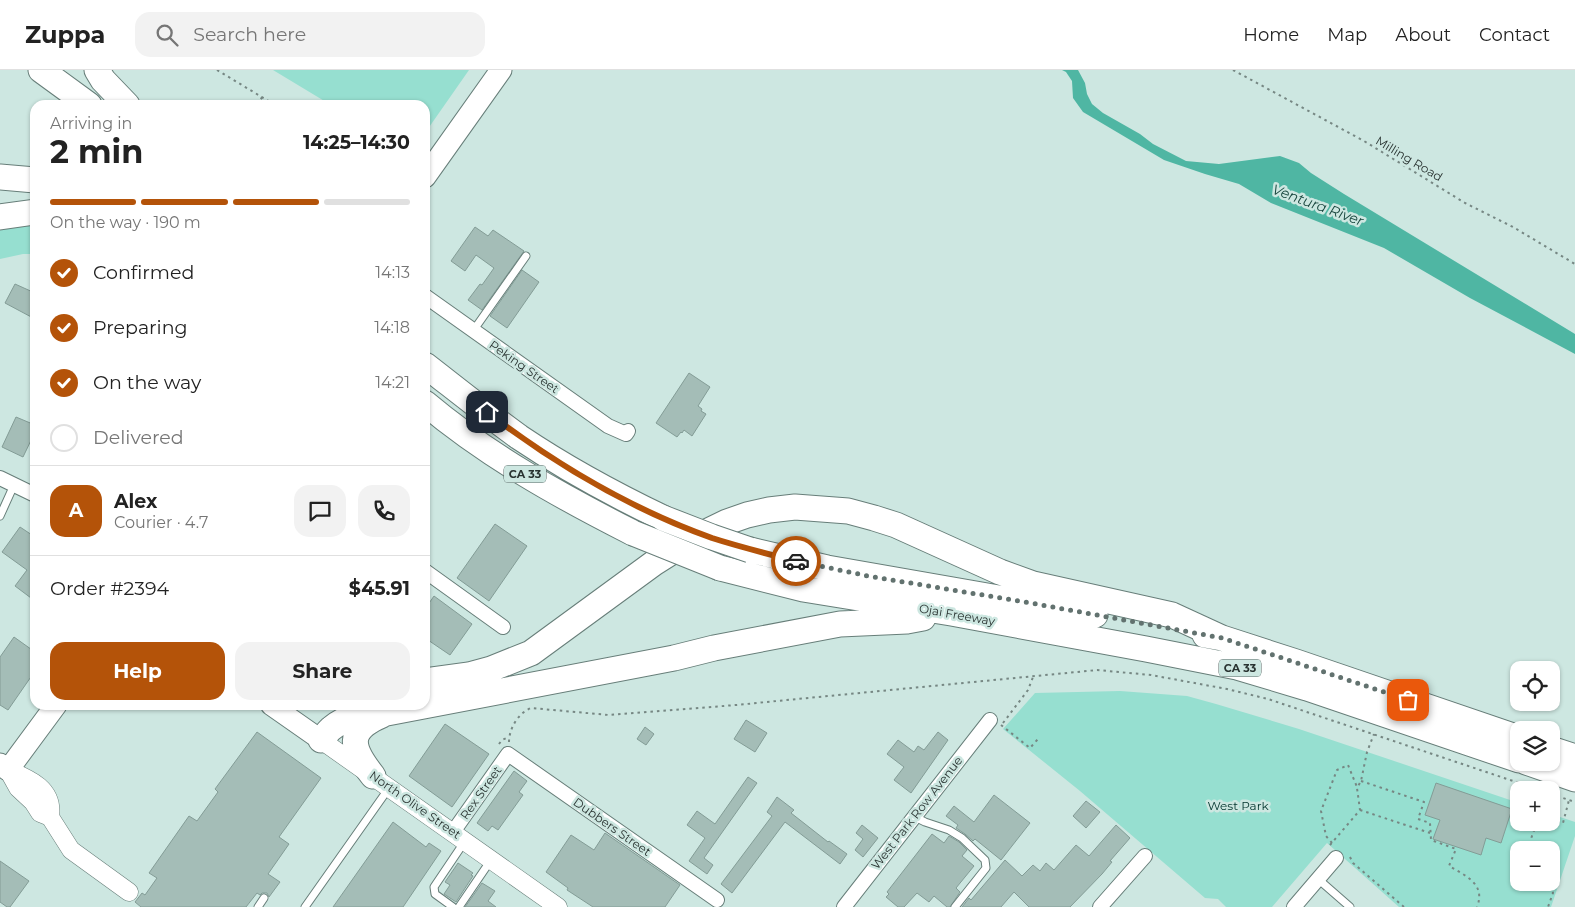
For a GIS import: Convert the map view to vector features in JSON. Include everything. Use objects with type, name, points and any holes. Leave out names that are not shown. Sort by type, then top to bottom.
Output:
[{"type":"highway","points":[[40,70],[82,100]]},
{"type":"highway","points":[[96,70],[122,100]]},
{"type":"highway","points":[[0,177],[30,180]]},
{"type":"highway","points":[[0,217],[30,213]]},
{"type":"highway","name":"Ojai Freeway","points":[[430,369],[548,456],[622,498],[663,518],[712,538],[750,550],[827,568],[1222,638],[1510,735]]},
{"type":"highway","name":"Ojai Freeway","points":[[430,407],[451,425],[523,473],[577,505],[633,533],[720,568],[803,589],[951,613],[1237,667],[1306,688],[1510,757]]},
{"type":"highway","points":[[430,681],[491,669],[531,653],[654,563],[692,538],[747,515],[794,507],[848,511],[874,518],[896,525],[1000,572],[1033,584],[1172,615],[1222,638]]},
{"type":"highway","points":[[430,705],[840,624],[907,621],[951,613]]},
{"type":"highway","points":[[315,736],[327,713],[331,710]]},
{"type":"highway","points":[[381,782],[360,760],[355,744],[356,737],[362,725],[387,713],[403,710]]},
{"type":"highway","points":[[315,736],[343,721],[374,712],[387,713]]},
{"type":"highway","points":[[1560,752],[1575,757]]},
{"type":"highway","points":[[1541,771],[1572,789]]},
{"type":"main road","points":[[430,170],[501,70]]},
{"type":"main road","points":[[3,772],[52,710]]},
{"type":"main road","name":"North Olive Street","points":[[278,710],[315,736]]},
{"type":"street","name":"Peking Street","points":[[430,300],[608,426],[627,433]]},
{"type":"street","points":[[0,478],[30,493]]},
{"type":"street","points":[[430,575],[504,627]]},
{"type":"street","name":"West Park Row Avenue","points":[[844,907],[915,817],[996,722]]},
{"type":"street","name":"North Olive Street","points":[[315,736],[558,907]]},
{"type":"street","name":"Rex Street","points":[[459,837],[502,751]]},
{"type":"street","name":"Dubbers Street","points":[[502,751],[717,900]]},
{"type":"street","points":[[3,772],[31,780],[42,789],[51,807],[50,817],[71,850],[129,892]]},
{"type":"street","points":[[1100,907],[1145,856]]},
{"type":"street","points":[[1294,907],[1318,879],[1343,858]]},
{"type":"lane","points":[[473,331],[526,256]]},
{"type":"lane","points":[[0,516],[14,485]]},
{"type":"lane","points":[[306,907],[381,782]]},
{"type":"lane","points":[[915,817],[949,830],[962,838],[985,860],[986,868],[955,907]]},
{"type":"lane","points":[[453,907],[435,894],[434,887],[459,837]]},
{"type":"lane","points":[[459,907],[492,860]]},
{"type":"lane","points":[[1318,879],[1350,907]]},
{"type":"lane","points":[[258,907],[264,898]]},
{"type":"path","points":[[217,70],[267,100]]},
{"type":"path","name":"Milling Road","points":[[1233,70],[1364,142],[1465,203],[1512,227],[1575,264]]},
{"type":"path","points":[[502,751],[514,724],[521,714],[537,707],[609,715],[736,705],[1098,670],[1151,675],[1227,689],[1268,699],[1513,781]]},
{"type":"path","points":[[996,722],[1006,720],[1028,690],[1033,677]]},
{"type":"path","points":[[996,722],[1030,748],[1038,739]]},
{"type":"path","points":[[1357,788],[1374,734]]},
{"type":"path","points":[[502,751],[502,740],[509,737]]},
{"type":"path","points":[[1348,765],[1357,788],[1360,810],[1331,844],[1326,836],[1320,811],[1337,770],[1348,765]]},
{"type":"path","points":[[1361,780],[1424,802],[1418,819],[1430,823],[1431,840],[1456,848],[1449,866],[1475,883],[1480,891],[1480,900],[1477,907]]},
{"type":"path","points":[[1572,789],[1575,802]]},
{"type":"path","points":[[1560,822],[1563,823],[1572,789]]},
{"type":"path","points":[[1360,810],[1430,833]]},
{"type":"path","points":[[1343,858],[1354,863],[1404,907]]},
{"type":"path","points":[[1548,907],[1552,891]]},
{"type":"green space","points":[[273,70],[469,70],[430,126],[430,100],[323,100]]},
{"type":"green space","points":[[30,224],[30,254],[0,259],[0,229]]},
{"type":"green space","name":"West Park","points":[[1120,691],[1187,696],[1299,729],[1510,800],[1510,831],[1560,831],[1560,817],[1575,822],[1575,836],[1560,880],[1560,841],[1510,841],[1510,891],[1556,891],[1551,907],[1399,907],[1327,843],[1272,907],[1226,907],[1218,899],[1205,898],[1080,791],[1003,729],[1035,693]]},
{"type":"water","name":"Ventura River","points":[[1062,70],[1078,70],[1085,83],[1087,94],[1092,104],[1103,113],[1140,134],[1153,144],[1186,161],[1219,164],[1280,156],[1299,163],[1344,194],[1575,334],[1575,354],[1470,298],[1384,248],[1271,203],[1239,184],[1164,160],[1083,112],[1073,98],[1072,81],[1066,72]]},
{"type":"building","points":[[475,227],[488,236],[493,230],[524,251],[482,310],[468,300],[494,268],[476,255],[465,271],[451,261]]},
{"type":"building","points":[[522,270],[539,282],[507,328],[490,316]]},
{"type":"building","points":[[15,284],[30,291],[30,316],[5,303]]},
{"type":"building","points":[[689,373],[710,387],[698,406],[706,414],[692,436],[684,430],[677,437],[656,423]]},
{"type":"building","points":[[16,417],[30,423],[30,442],[23,457],[2,447]]},
{"type":"building","points":[[495,524],[527,546],[489,601],[457,578]]},
{"type":"building","points":[[20,527],[30,534],[30,597],[15,586],[27,570],[2,552]]},
{"type":"building","points":[[434,596],[472,624],[450,655],[430,641],[430,602]]},
{"type":"building","points":[[14,637],[30,648],[30,678],[8,710],[0,705],[0,657]]},
{"type":"building","points":[[746,720],[767,733],[755,752],[734,739]]},
{"type":"building","points":[[445,724],[489,754],[452,807],[409,776]]},
{"type":"building","points":[[645,727],[654,734],[646,745],[637,739]]},
{"type":"building","points":[[257,732],[321,778],[279,837],[289,844],[268,874],[280,882],[269,897],[267,893],[260,895],[257,893],[246,907],[141,907],[135,902],[142,893],[145,895],[157,878],[149,873],[189,816],[197,821],[218,792],[215,789]]},
{"type":"building","points":[[938,732],[948,740],[911,793],[894,780],[904,767],[887,754],[898,740],[914,752],[918,746],[924,750]]},
{"type":"building","points":[[514,771],[527,781],[519,792],[523,795],[498,830],[492,826],[488,831],[477,823]]},
{"type":"building","points":[[748,777],[757,783],[704,858],[713,865],[707,874],[689,861],[705,838],[687,825],[697,811],[715,824]]},
{"type":"building","points":[[1436,783],[1510,808],[1510,815],[1501,843],[1486,838],[1481,855],[1433,839],[1440,820],[1425,815]]},
{"type":"building","points":[[994,795],[1030,823],[1001,860],[975,839],[973,841],[956,828],[958,825],[946,816],[954,806],[974,822]]},
{"type":"building","points":[[777,797],[794,810],[791,813],[828,842],[847,854],[840,864],[785,822],[732,893],[721,884],[772,816],[767,812]]},
{"type":"building","points":[[1086,801],[1100,812],[1086,828],[1073,816]]},
{"type":"building","points":[[393,822],[426,847],[429,843],[441,851],[403,907],[333,907]]},
{"type":"building","points":[[862,825],[878,838],[863,857],[855,850],[863,839],[856,833]]},
{"type":"building","points":[[1116,825],[1130,838],[1110,861],[1112,862],[1102,874],[1070,907],[1029,907],[1014,892],[1001,907],[962,907],[969,898],[971,900],[1005,860],[1022,876],[1033,865],[1040,871],[1046,863],[1054,870],[1076,845],[1089,856]]},
{"type":"building","points":[[605,833],[680,885],[665,907],[593,907],[567,890],[568,888],[546,872],[571,835],[594,850]]},
{"type":"building","points":[[932,834],[944,843],[949,836],[959,842],[967,850],[962,856],[974,866],[956,888],[960,892],[950,907],[947,907],[934,896],[929,902],[917,893],[904,907],[898,907],[886,897],[889,894],[887,892]]},
{"type":"building","points":[[0,861],[29,881],[10,907],[0,902]]},
{"type":"building","points":[[458,863],[473,873],[471,875],[473,876],[456,902],[444,894],[450,885],[445,882]]},
{"type":"building","points":[[482,883],[495,891],[488,901],[496,907],[465,907]]},
{"type":"way so far","points":[[796,561],[868,576],[1031,603],[1222,638],[1408,700]]},
{"type":"route","points":[[487,412],[556,460],[622,498],[663,518],[712,538],[750,550],[796,561]]}]
